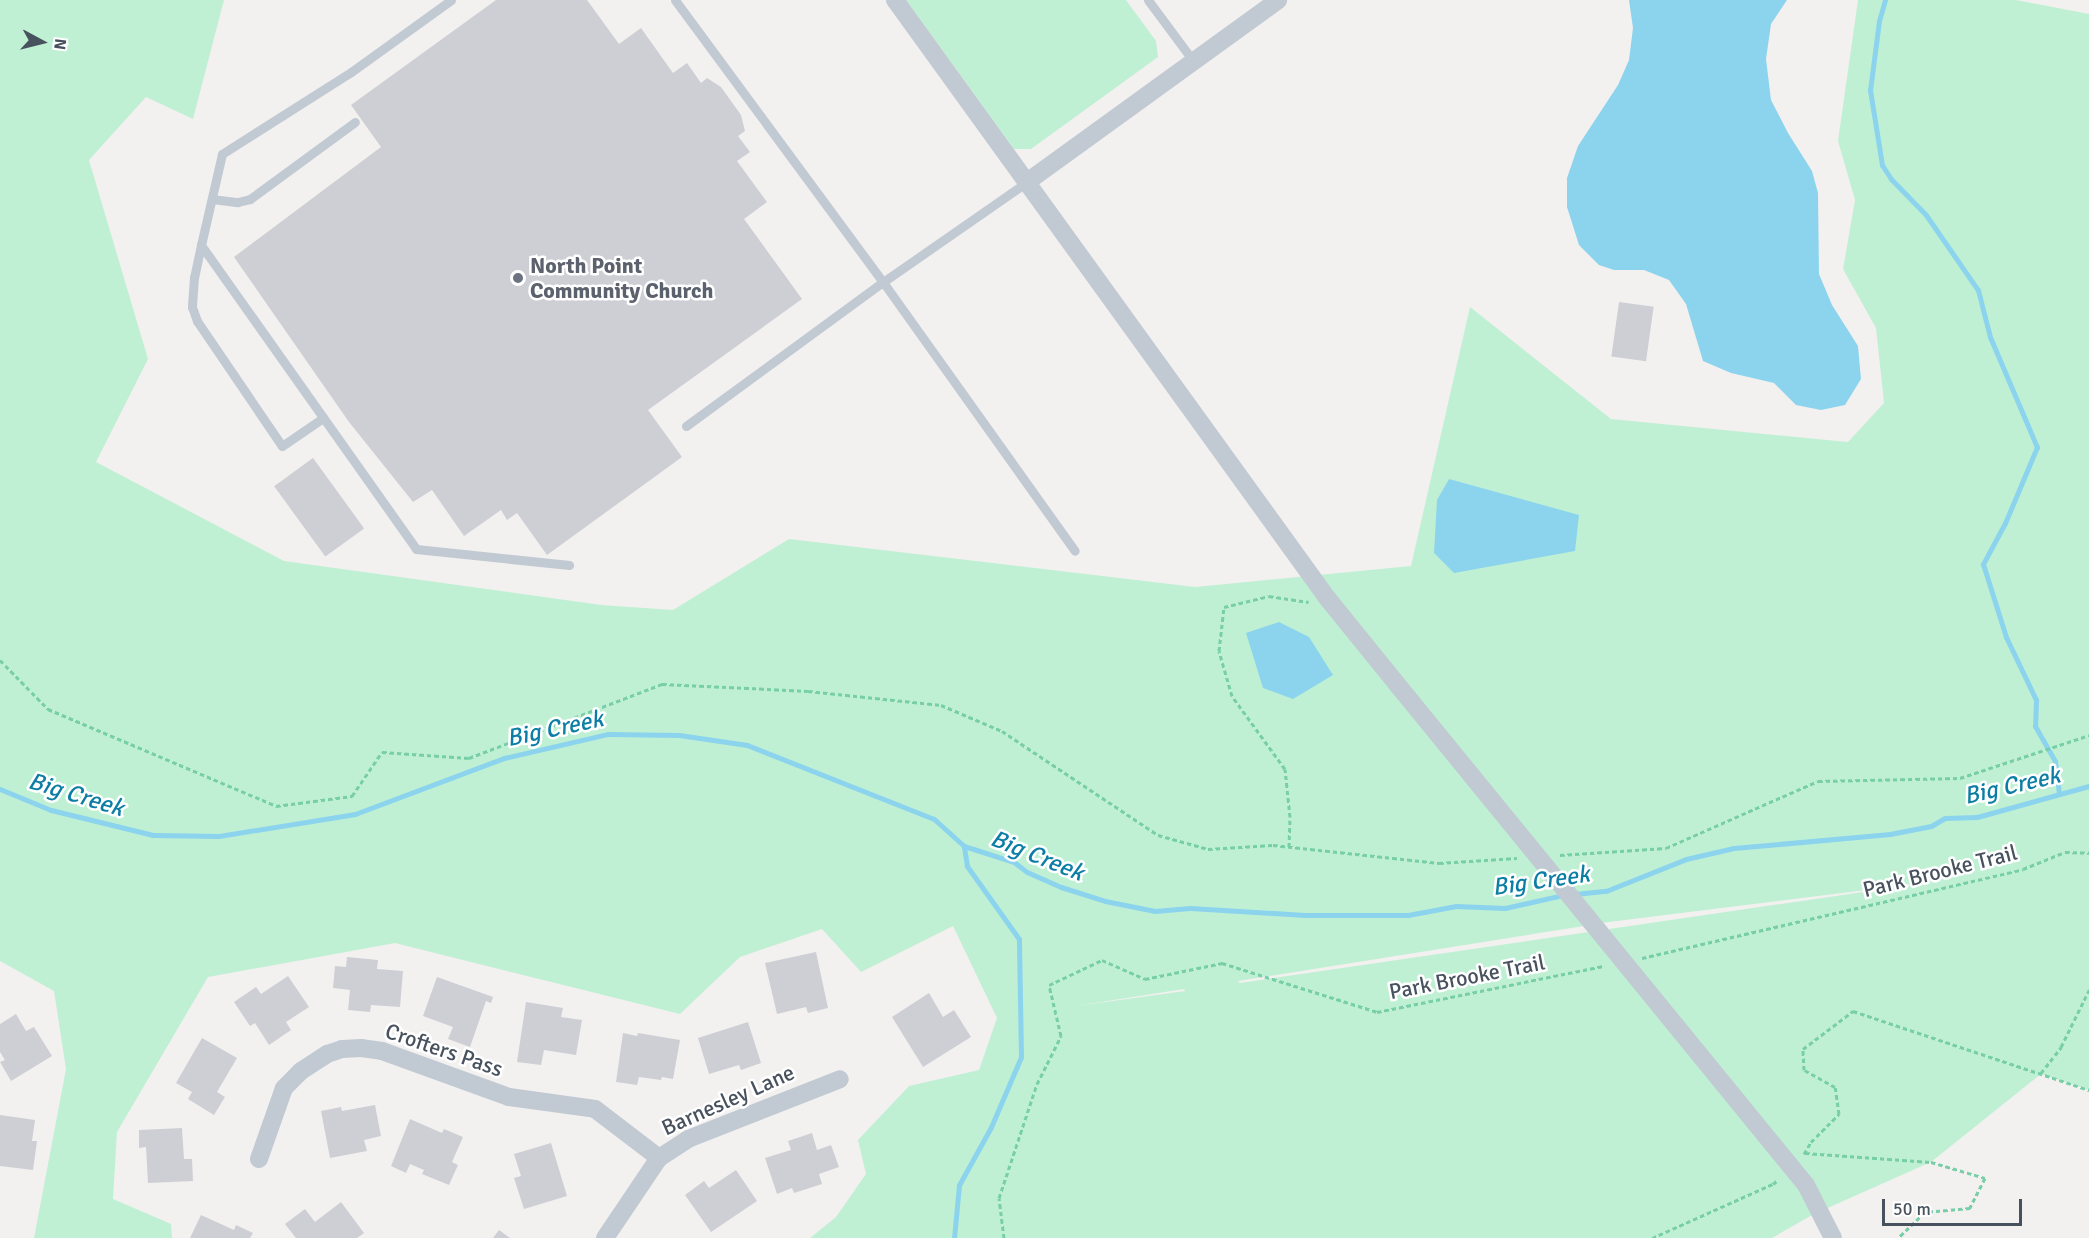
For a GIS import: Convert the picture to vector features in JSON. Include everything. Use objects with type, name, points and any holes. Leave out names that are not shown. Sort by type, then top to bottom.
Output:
[{"type":"street","points":[[895,0],[1328,599],[1806,1185],[1833,1238]]},
{"type":"street","points":[[1027,182],[1278,0]]},
{"type":"street","name":"Crofters Pass","points":[[259,1159],[284,1088],[301,1071],[327,1054],[342,1049],[362,1048],[382,1051],[509,1097],[595,1109],[659,1158]]},
{"type":"street","name":"Barnesley Lane","points":[[605,1238],[659,1158],[688,1139],[840,1079]]},
{"type":"lane","points":[[323,418],[282,446],[197,321],[192,307],[193,297],[201,245],[222,154],[351,72],[451,0]]},
{"type":"lane","points":[[675,0],[883,282],[1075,551]]},
{"type":"lane","points":[[1148,0],[1194,62]]},
{"type":"lane","points":[[212,199],[238,201],[250,199],[355,122]]},
{"type":"lane","points":[[686,426],[883,282],[1027,182]]},
{"type":"lane","points":[[201,245],[416,549],[569,565]]},
{"type":"path","points":[[1289,847],[1290,817],[1285,768],[1232,696],[1219,651],[1224,607],[1269,596],[1316,603],[1328,599]]},
{"type":"path","points":[[0,660],[48,709],[276,806],[352,796],[382,752],[469,758],[662,684],[808,692],[941,705],[1002,731],[1158,835],[1209,849],[1273,845],[1439,863],[1523,858]]},
{"type":"path","points":[[1558,855],[1666,848],[1818,781],[1960,778],[2089,735]]},
{"type":"path","name":"Park Brooke Trail","points":[[1637,959],[2023,870],[2065,852],[2089,853]]},
{"type":"path","name":"Park Brooke Trail","points":[[1004,1238],[999,1198],[1037,1084],[1061,1035],[1049,985],[1102,960],[1144,978],[1222,963],[1377,1012],[1614,964]]},
{"type":"path","points":[[2041,1073],[2061,1047],[2089,990]]},
{"type":"path","points":[[1797,1161],[1811,1142],[1839,1114],[1835,1087],[1804,1070],[1803,1049],[1853,1011],[2089,1090]]},
{"type":"path","points":[[1805,1153],[1932,1162],[1985,1178],[1970,1208],[1925,1212],[1898,1238]]},
{"type":"path","points":[[1652,1238],[1773,1184],[1781,1177]]},
{"type":"green space","points":[[0,0],[224,0],[193,119],[146,97],[89,160],[148,359],[96,462],[284,561],[601,605],[673,610],[789,539],[1195,587],[1411,566],[1470,307],[1611,419],[1848,442],[1884,403],[1876,328],[1843,269],[1855,200],[1838,141],[1858,0],[2016,0],[2089,14],[2089,1090],[2041,1074],[1931,1162],[1814,1214],[1772,1238],[810,1238],[836,1217],[866,1174],[858,1140],[909,1086],[979,1070],[997,1018],[953,926],[861,972],[822,929],[740,957],[680,1014],[395,943],[208,977],[117,1132],[113,1199],[171,1224],[172,1238],[34,1238],[66,1069],[54,991],[0,961]],"holes":[[[1938,881],[1240,983],[1238,981],[1609,922]],[[1184,989],[1185,991],[1076,1006]]]},
{"type":"green space","points":[[906,0],[1126,0],[1156,41],[1158,57],[1031,149],[1014,149]]},
{"type":"water","points":[[1629,0],[1787,0],[1771,24],[1766,59],[1771,100],[1812,171],[1818,193],[1819,274],[1832,305],[1858,346],[1861,379],[1845,405],[1821,410],[1796,405],[1774,383],[1731,373],[1703,361],[1686,304],[1669,280],[1644,270],[1614,270],[1599,265],[1579,245],[1567,207],[1567,178],[1578,146],[1618,85],[1629,60],[1633,28]]},
{"type":"water","points":[[1449,479],[1579,515],[1575,551],[1454,573],[1434,553],[1437,500]]},
{"type":"water","points":[[1279,622],[1309,637],[1333,675],[1293,699],[1263,688],[1246,633]]},
{"type":"building","name":"North Point Community Church","points":[[496,0],[587,0],[619,44],[641,28],[673,73],[687,63],[701,83],[707,78],[721,87],[741,115],[745,131],[738,136],[750,152],[737,161],[767,202],[744,219],[802,299],[648,410],[682,457],[547,555],[517,513],[507,520],[501,510],[464,536],[432,490],[413,502],[349,422],[234,257],[381,147],[351,105]]},
{"type":"building","points":[[1619,302],[1654,307],[1646,361],[1611,356]]},
{"type":"building","points":[[313,458],[364,528],[325,557],[274,486]]},
{"type":"building","points":[[816,952],[828,1008],[808,1013],[806,1007],[777,1014],[765,963]]},
{"type":"building","points":[[347,957],[378,960],[377,969],[403,971],[400,1007],[371,1005],[370,1012],[348,1010],[350,990],[333,988],[335,966],[346,967]]},
{"type":"building","points":[[288,976],[309,1007],[286,1022],[291,1030],[269,1045],[255,1023],[250,1026],[234,1002],[256,987],[261,994]]},
{"type":"building","points":[[437,977],[493,997],[491,1003],[486,1001],[470,1047],[448,1039],[453,1027],[423,1016]]},
{"type":"building","points":[[929,993],[943,1017],[954,1010],[971,1037],[923,1067],[892,1017]]},
{"type":"building","points":[[526,1002],[563,1008],[561,1017],[582,1020],[576,1055],[544,1050],[541,1065],[517,1062]]},
{"type":"building","points":[[16,1014],[26,1031],[34,1027],[52,1056],[11,1081],[0,1062],[5,1060],[0,1052],[0,1024]]},
{"type":"building","points":[[748,1022],[761,1063],[741,1070],[739,1065],[709,1074],[698,1038]]},
{"type":"building","points":[[623,1033],[637,1036],[638,1033],[680,1040],[673,1079],[639,1077],[637,1085],[616,1082]]},
{"type":"building","points":[[202,1038],[237,1058],[217,1092],[225,1097],[214,1115],[188,1099],[192,1092],[176,1083]]},
{"type":"building","points":[[375,1105],[381,1136],[364,1140],[367,1151],[330,1158],[321,1111],[341,1107],[342,1111]]},
{"type":"building","points":[[0,1115],[35,1120],[32,1141],[37,1141],[33,1170],[0,1166]]},
{"type":"building","points":[[410,1119],[442,1133],[444,1129],[463,1137],[452,1162],[458,1165],[449,1185],[422,1174],[424,1170],[410,1164],[406,1173],[391,1166]]},
{"type":"building","points":[[182,1128],[184,1159],[192,1159],[193,1181],[148,1183],[146,1147],[139,1148],[139,1130]]},
{"type":"building","points":[[812,1133],[817,1150],[831,1145],[839,1167],[819,1174],[822,1184],[794,1193],[792,1188],[777,1194],[765,1158],[791,1150],[788,1141]]},
{"type":"building","points":[[551,1143],[567,1196],[524,1209],[514,1178],[521,1176],[514,1154]]},
{"type":"building","points":[[736,1170],[757,1201],[711,1232],[685,1195],[704,1181],[709,1188]]},
{"type":"building","points":[[341,1202],[364,1233],[357,1238],[296,1238],[285,1224],[305,1209],[315,1222]]},
{"type":"building","points":[[201,1215],[234,1230],[236,1225],[253,1233],[250,1238],[190,1238]]},
{"type":"building","points":[[499,1230],[510,1238],[493,1238]]},
{"type":"waterway","points":[[1885,0],[1879,21],[1870,90],[1882,165],[1891,179],[1926,215],[1978,290],[1990,337],[2037,447],[2005,523],[1983,564],[2006,637],[2036,700],[2035,726],[2055,761],[2059,793]]},
{"type":"waterway","name":"Big Creek","points":[[0,789],[51,810],[153,835],[219,836],[355,814],[504,758],[608,734],[679,735],[747,745],[934,819],[964,846],[1014,862],[1027,872],[1061,887],[1105,901],[1155,911],[1190,908],[1305,915],[1408,915],[1456,906],[1505,908],[1563,895]]},
{"type":"waterway","name":"Big Creek","points":[[1575,894],[1606,891],[1686,859],[1734,848],[1890,834],[1931,826],[1945,818],[1977,817],[2089,786]]},
{"type":"waterway","points":[[954,1238],[959,1185],[991,1127],[1021,1057],[1019,939],[967,866],[964,846]]},
{"type":"place","name":"North Point Community Church","points":[[518,278]]}]
